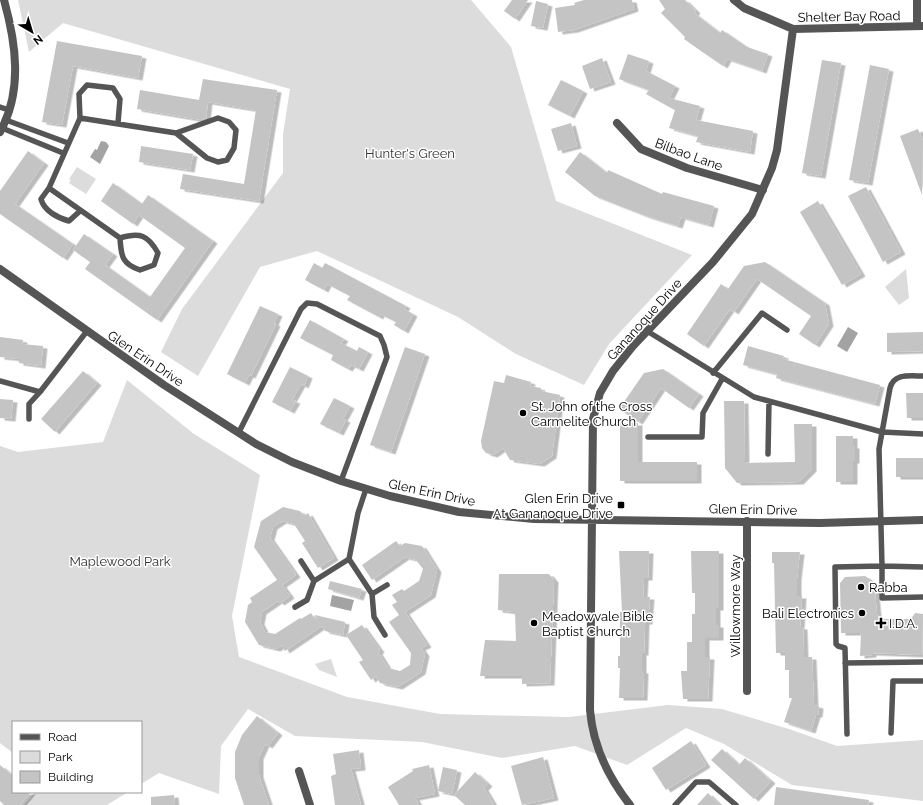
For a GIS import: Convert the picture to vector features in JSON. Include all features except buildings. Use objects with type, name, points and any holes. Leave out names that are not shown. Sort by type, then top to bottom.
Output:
[{"type":"street","points":[[1,130],[6,120],[14,89],[16,64],[14,40],[4,0]]},
{"type":"street","name":"Shelter Bay Road","points":[[734,0],[744,8],[793,29],[920,26]]},
{"type":"street","points":[[917,0],[920,26]]},
{"type":"street","name":"Gananoque Drive","points":[[630,805],[610,776],[591,730],[591,519],[593,419],[600,393],[613,371],[647,331],[713,262],[752,214],[763,190],[776,150],[793,29]]},
{"type":"street","name":"Bilbao Lane","points":[[617,123],[641,149],[687,168],[763,190]]},
{"type":"street","name":"Glen Erin Drive","points":[[0,270],[164,385],[256,444],[292,462],[366,489],[459,512],[534,519],[820,523],[923,520]]},
{"type":"street","name":"Willowmore Way","points":[[747,521],[747,691]]},
{"type":"street","points":[[299,770],[310,805]]},
{"type":"lane","points":[[80,211],[69,221],[60,219],[43,206],[41,199],[49,188],[63,153],[80,118],[79,94],[87,85],[112,88],[120,99],[118,123]]},
{"type":"lane","points":[[0,107],[9,110]]},
{"type":"lane","points":[[80,118],[176,133],[207,158],[218,162],[227,160],[234,148],[236,130],[229,122],[218,118],[176,133]]},
{"type":"lane","points":[[6,120],[68,143]]},
{"type":"lane","points":[[1,130],[63,153]]},
{"type":"lane","points":[[49,188],[120,238]]},
{"type":"lane","points":[[133,234],[144,237],[148,240],[158,253],[154,265],[140,270],[129,266],[120,254],[120,238],[133,234]]},
{"type":"lane","points":[[239,432],[301,309],[307,303],[317,304],[380,336],[384,345],[386,357],[342,481]]},
{"type":"lane","points":[[713,373],[762,313],[787,330]]},
{"type":"lane","points":[[28,419],[29,404],[87,331]]},
{"type":"lane","points":[[647,331],[750,396],[882,432],[923,434]]},
{"type":"lane","points":[[923,376],[902,376],[892,382],[879,449],[879,521],[882,566],[882,598],[923,598]]},
{"type":"lane","points":[[648,437],[702,437],[703,413],[722,379]]},
{"type":"lane","points":[[0,381],[40,392]]},
{"type":"lane","points":[[768,454],[769,402]]},
{"type":"lane","points":[[366,489],[358,513],[349,559],[372,594],[374,617],[385,635]]},
{"type":"lane","points":[[295,607],[306,600],[314,581],[349,559]]},
{"type":"lane","points":[[301,561],[314,581]]},
{"type":"lane","points":[[847,734],[845,648],[836,644],[835,567],[882,566],[923,568]]},
{"type":"lane","points":[[372,594],[387,585]]},
{"type":"lane","points":[[845,663],[923,662]]},
{"type":"lane","points":[[891,733],[893,681],[923,681]]},
{"type":"lane","points":[[675,805],[696,782],[709,782],[736,805]]},
{"type":"green space","name":"Hunter's Green","points":[[18,0],[471,0],[511,47],[556,201],[692,255],[609,344],[584,385],[516,354],[458,317],[317,251],[260,267],[198,376],[161,352],[182,309],[283,173],[283,134],[290,89],[63,23],[29,52]]},
{"type":"green space","points":[[77,167],[96,179],[86,194],[69,183],[71,180],[69,179]]},
{"type":"green space","points":[[906,269],[909,298],[899,305],[885,287]]},
{"type":"green space","name":"Maplewood Park","points":[[127,380],[194,434],[260,475],[232,616],[239,657],[347,697],[440,714],[569,717],[668,705],[722,709],[789,729],[837,746],[923,740],[923,801],[792,785],[724,744],[686,728],[627,765],[575,746],[502,758],[422,742],[295,736],[248,709],[221,746],[219,794],[159,773],[142,783],[142,721],[12,721],[12,752],[0,743],[0,446],[18,452],[103,442]]},
{"type":"green space","points":[[331,659],[337,677],[319,670],[315,664]]},
{"type":"green space","points":[[34,793],[126,793],[107,805],[24,805]]},
{"type":"shaded area","points":[[101,141],[106,142],[109,146],[100,164],[90,157],[95,149],[97,150]]},
{"type":"shaded area","points":[[848,327],[858,333],[847,352],[837,346]]},
{"type":"shaded area","points":[[332,595],[354,600],[351,611],[330,606]]},
{"type":"place","name":"St. John of the Cross Carmelite Church","points":[[523,413]]},
{"type":"place","name":"Glen Erin Drive At Gananoque Drive","points":[[621,505]]},
{"type":"place","name":"Rabba","points":[[861,587]]},
{"type":"place","name":"Bali Electronics","points":[[862,613]]},
{"type":"place","name":"Meadowvale Bible Baptist Church","points":[[534,623]]},
{"type":"place","name":"I.D.A.","points":[[881,623]]}]
